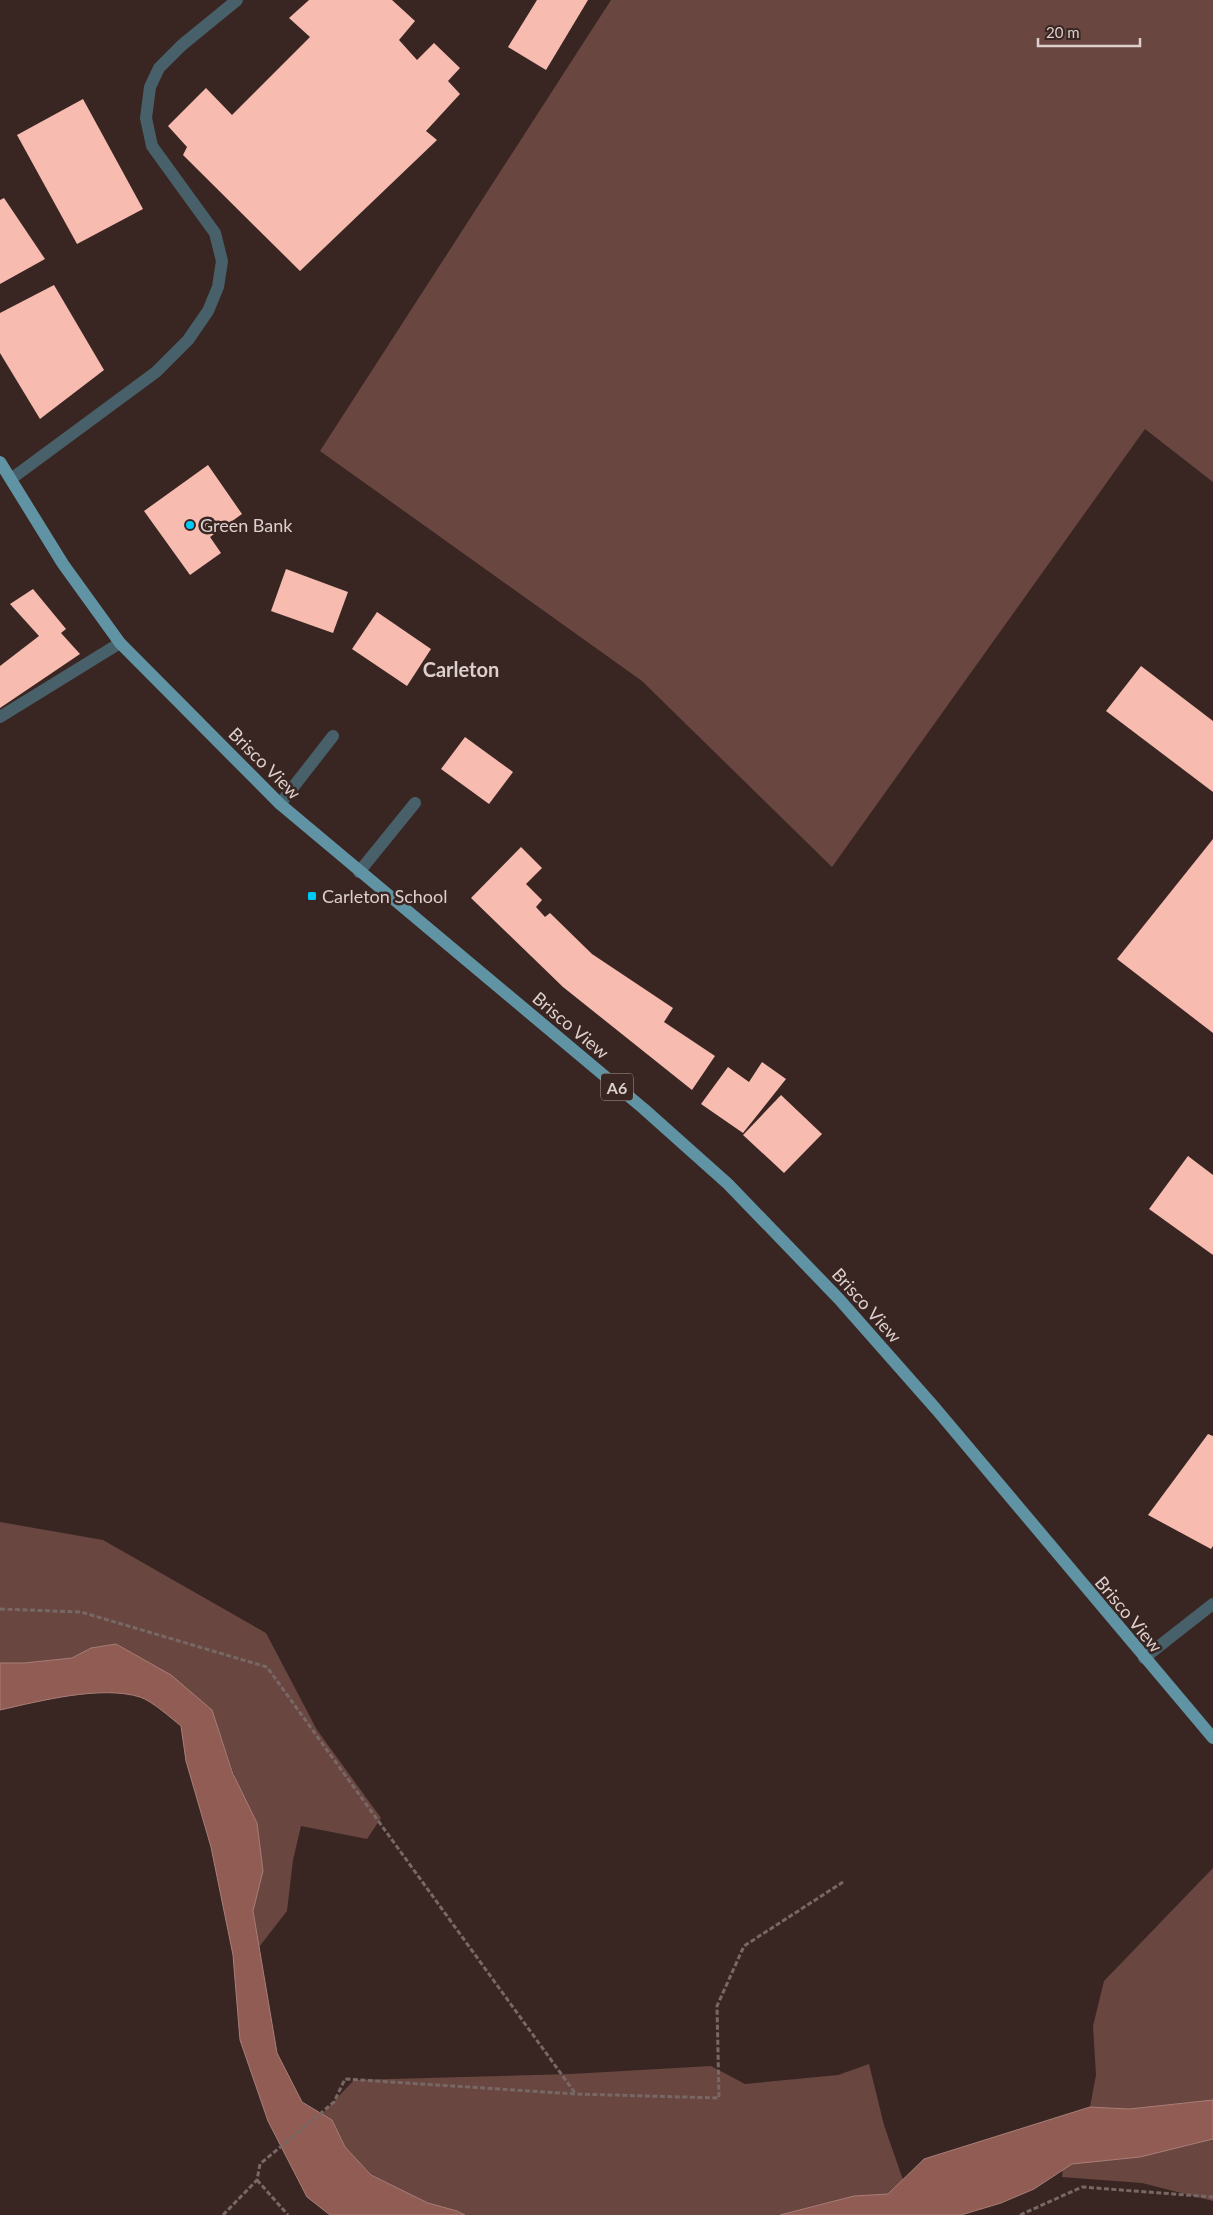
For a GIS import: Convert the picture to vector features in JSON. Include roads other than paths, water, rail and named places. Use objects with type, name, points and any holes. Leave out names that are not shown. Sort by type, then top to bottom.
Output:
[{"type":"main road","name":"Brisco View","points":[[0,462],[63,564],[120,643],[280,804],[636,1103],[728,1184],[840,1299],[936,1409],[1213,1738]]},
{"type":"street","points":[[10,479],[156,372],[188,340],[208,311],[218,287],[222,260],[215,233],[152,146],[146,118],[150,87],[159,68],[182,45],[237,0]]},
{"type":"street","points":[[0,717],[120,643]]},
{"type":"street","points":[[280,804],[333,736]]},
{"type":"street","points":[[359,872],[415,803]]},
{"type":"street","points":[[1144,1658],[1213,1604]]},
{"type":"place","name":"Green Bank","points":[[190,525]]},
{"type":"place","name":"Carleton School","points":[[312,896]]},
{"type":"district","name":"Carleton","points":[[461,669]]}]
